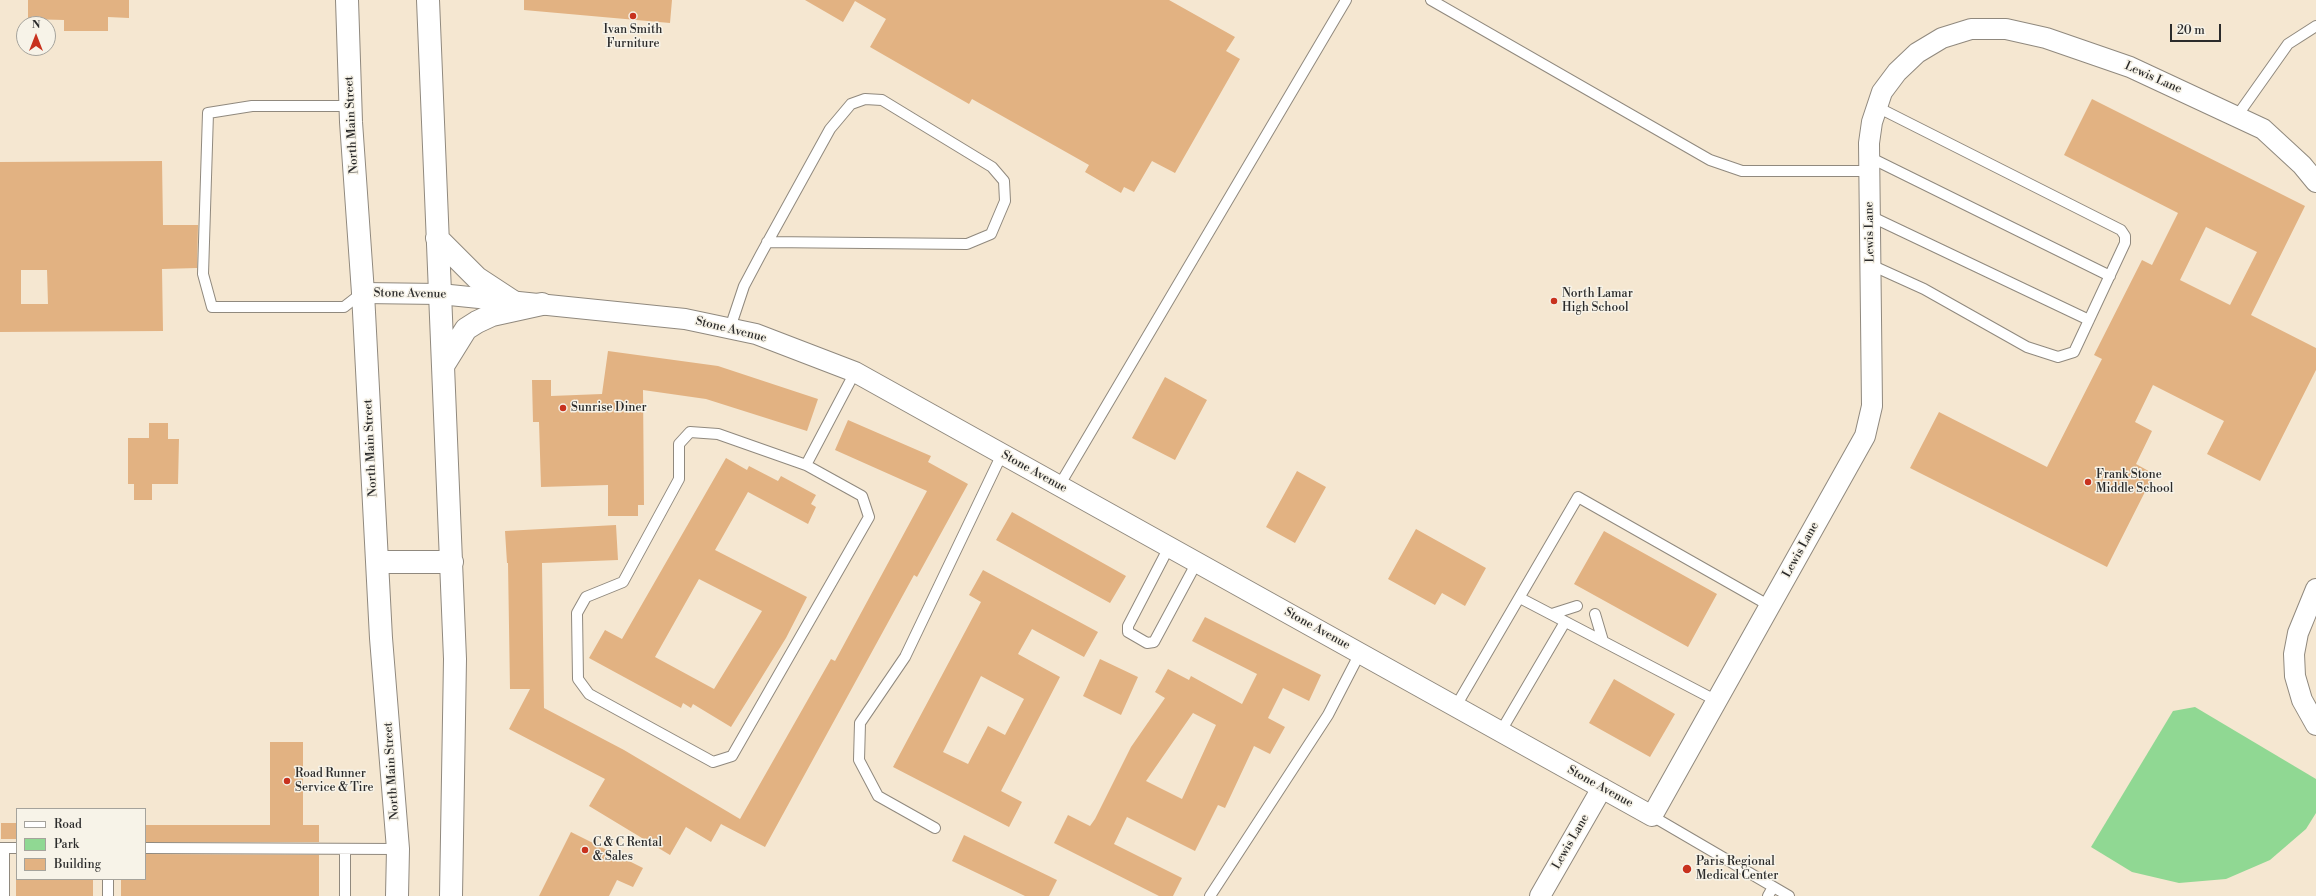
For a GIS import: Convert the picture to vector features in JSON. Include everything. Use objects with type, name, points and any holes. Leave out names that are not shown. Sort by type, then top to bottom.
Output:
[{"type":"highway","name":"North Main Street","points":[[347,0],[350,106],[363,293],[377,562],[398,849],[397,896]]},
{"type":"highway","points":[[428,0],[455,659],[451,896]]},
{"type":"highway","points":[[438,238],[477,278],[512,301]]},
{"type":"highway","points":[[443,366],[466,329],[477,322],[492,315],[542,304]]},
{"type":"highway","points":[[377,562],[452,562]]},
{"type":"street","name":"Lewis Lane","points":[[1652,816],[1864,436],[1872,406],[1869,164],[1872,122],[1882,92],[1897,72],[1918,53],[1942,38],[1971,29],[2006,29],[2046,38],[2130,67],[2263,129],[2302,165],[2316,182]]},
{"type":"street","name":"Stone Avenue","points":[[363,293],[440,294],[686,319],[756,334],[855,372],[1652,816]]},
{"type":"street","points":[[2316,590],[2298,633],[2294,654],[2295,676],[2302,700],[2316,725]]},
{"type":"street","name":"Lewis Lane","points":[[1540,896],[1602,788]]},
{"type":"lane","points":[[1059,486],[1346,0]]},
{"type":"lane","points":[[1431,0],[1710,160],[1742,171],[1869,164],[2110,276]]},
{"type":"lane","points":[[2237,116],[2288,44],[2316,26]]},
{"type":"lane","points":[[730,328],[744,286],[768,242],[830,129],[851,104],[866,99],[882,100],[992,167],[1004,181],[1006,201],[991,234],[967,244],[768,242]]},
{"type":"lane","points":[[350,106],[252,106],[208,113],[203,274],[212,307],[344,307],[363,293]]},
{"type":"lane","points":[[1870,265],[1924,289],[2027,347],[2052,356],[2065,356],[2074,352],[2125,243],[2125,236],[2121,230],[1877,107]]},
{"type":"lane","points":[[1870,216],[2089,320]]},
{"type":"lane","points":[[806,465],[855,372]]},
{"type":"lane","points":[[690,432],[718,434],[806,465],[862,496],[869,517],[732,756],[713,762],[589,694],[578,679],[577,613],[586,597],[622,582],[679,479],[679,444],[690,432]]},
{"type":"lane","points":[[935,828],[878,796],[859,760],[860,722],[905,658],[1002,454]]},
{"type":"lane","points":[[1456,706],[1578,497],[1770,606]]},
{"type":"lane","points":[[1169,547],[1128,626],[1128,632],[1147,643],[1154,642],[1197,562]]},
{"type":"lane","points":[[1520,598],[1717,701]]},
{"type":"lane","points":[[1552,614],[1578,606]]},
{"type":"lane","points":[[1595,614],[1603,641]]},
{"type":"lane","points":[[1501,731],[1565,622]]},
{"type":"lane","points":[[1210,896],[1328,715],[1360,653]]},
{"type":"lane","points":[[1652,816],[1790,896]]},
{"type":"lane","points":[[4,896],[2,848],[16,848]]},
{"type":"lane","points":[[146,848],[398,849]]},
{"type":"lane","points":[[345,849],[345,896]]},
{"type":"lane","points":[[108,880],[108,896]]},
{"type":"lane","points":[[1768,896],[1773,886]]},
{"type":"green space","points":[[2195,707],[2316,779],[2316,813],[2306,829],[2270,860],[2226,879],[2179,883],[2132,872],[2091,847],[2173,711]]},
{"type":"building","points":[[28,0],[129,0],[129,18],[108,17],[108,31],[64,31],[64,20],[56,20],[56,16],[28,16]]},
{"type":"building","name":"Ivan Smith Furniture","points":[[524,0],[672,0],[670,23],[524,10]]},
{"type":"building","points":[[805,0],[1169,0],[1235,37],[1226,51],[1240,59],[1175,173],[1152,161],[1134,192],[1124,187],[1121,193],[1085,172],[1089,165],[972,99],[969,104],[870,47],[886,19],[855,1],[843,22]]},
{"type":"building","points":[[2092,99],[2305,206],[2251,315],[2316,348],[2316,370],[2260,481],[2207,454],[2224,421],[2153,385],[2135,422],[2152,431],[2136,464],[2154,474],[2107,567],[1910,468],[1939,412],[2047,467],[2102,359],[2094,355],[2142,260],[2152,265],[2178,213],[2064,155]],"holes":[[[2206,227],[2257,252],[2230,305],[2180,280]]]},
{"type":"building","points":[[162,161],[163,225],[198,225],[197,268],[162,269],[163,331],[0,332],[0,162]],"holes":[[[21,270],[47,270],[48,304],[21,304]]]},
{"type":"building","points":[[608,351],[718,366],[818,399],[807,431],[706,399],[643,390],[644,505],[638,505],[638,516],[608,516],[608,485],[541,487],[539,422],[533,422],[532,380],[551,380],[551,396],[602,394]]},
{"type":"building","points":[[1165,377],[1207,400],[1175,460],[1132,438]]},
{"type":"building","points":[[848,420],[931,456],[928,462],[968,484],[917,577],[914,575],[765,847],[721,824],[711,842],[686,827],[670,855],[589,806],[605,779],[509,729],[530,689],[510,689],[508,563],[505,531],[616,525],[618,560],[542,563],[544,708],[624,750],[740,819],[831,659],[835,661],[927,491],[835,450]]},
{"type":"building","points":[[149,423],[168,423],[168,439],[179,439],[178,484],[152,484],[152,500],[134,500],[134,484],[128,484],[128,438],[149,438]]},
{"type":"building","points":[[726,458],[747,470],[749,466],[778,481],[781,476],[816,495],[811,504],[816,507],[808,524],[748,492],[715,550],[807,597],[786,638],[731,727],[693,704],[691,708],[683,703],[681,708],[589,658],[605,630],[622,639]],"holes":[[[699,579],[762,611],[714,689],[655,657]]]},
{"type":"building","points":[[1297,471],[1326,487],[1295,543],[1266,527]]},
{"type":"building","points":[[1012,512],[1126,576],[1110,603],[996,540]]},
{"type":"building","points":[[1416,529],[1486,568],[1465,606],[1442,593],[1435,605],[1388,579]]},
{"type":"building","points":[[1604,531],[1717,594],[1688,647],[1574,584]]},
{"type":"building","points":[[983,570],[1098,632],[1084,657],[1032,629],[1018,654],[1060,677],[1001,791],[1022,802],[1009,827],[893,767],[981,602],[969,595]],"holes":[[[981,676],[1024,699],[1005,735],[988,726],[968,764],[943,752]]]},
{"type":"building","points":[[1205,617],[1321,675],[1309,701],[1283,688],[1268,718],[1285,727],[1270,754],[1254,746],[1225,808],[1218,805],[1195,851],[1127,817],[1114,844],[1182,878],[1173,896],[1159,896],[1054,843],[1068,815],[1090,826],[1095,819],[1131,747],[1165,698],[1155,692],[1168,669],[1189,680],[1191,676],[1242,704],[1257,674],[1192,641]],"holes":[[[1193,713],[1216,725],[1182,799],[1146,781]]]},
{"type":"building","points":[[1100,659],[1138,677],[1121,715],[1083,696]]},
{"type":"building","points":[[1614,679],[1675,714],[1650,757],[1589,723]]},
{"type":"building","points":[[270,742],[303,742],[303,825],[319,825],[319,842],[146,842],[146,825],[270,825]]},
{"type":"building","points":[[1,823],[16,823],[16,839],[1,839]]},
{"type":"building","name":"C & C Rental & Sales","points":[[571,832],[643,868],[633,887],[617,880],[609,896],[539,896]]},
{"type":"building","points":[[964,835],[1057,880],[1049,896],[1025,896],[952,861]]},
{"type":"building","points":[[146,854],[319,855],[319,896],[121,896],[121,880],[146,880]]},
{"type":"building","points":[[16,880],[93,880],[93,896],[16,896]]},
{"type":"place","name":"Ivan Smith Furniture","points":[[633,16]]},
{"type":"place","name":"North Lamar High School","points":[[1554,301]]},
{"type":"place","name":"Sunrise Diner","points":[[563,408]]},
{"type":"place","name":"Frank Stone Middle School","points":[[2088,482]]},
{"type":"place","name":"Road Runner Service & Tire","points":[[287,781]]},
{"type":"place","name":"C & C Rental & Sales","points":[[585,850]]},
{"type":"place","name":"Paris Regional Medical Center","points":[[1687,869]]}]
